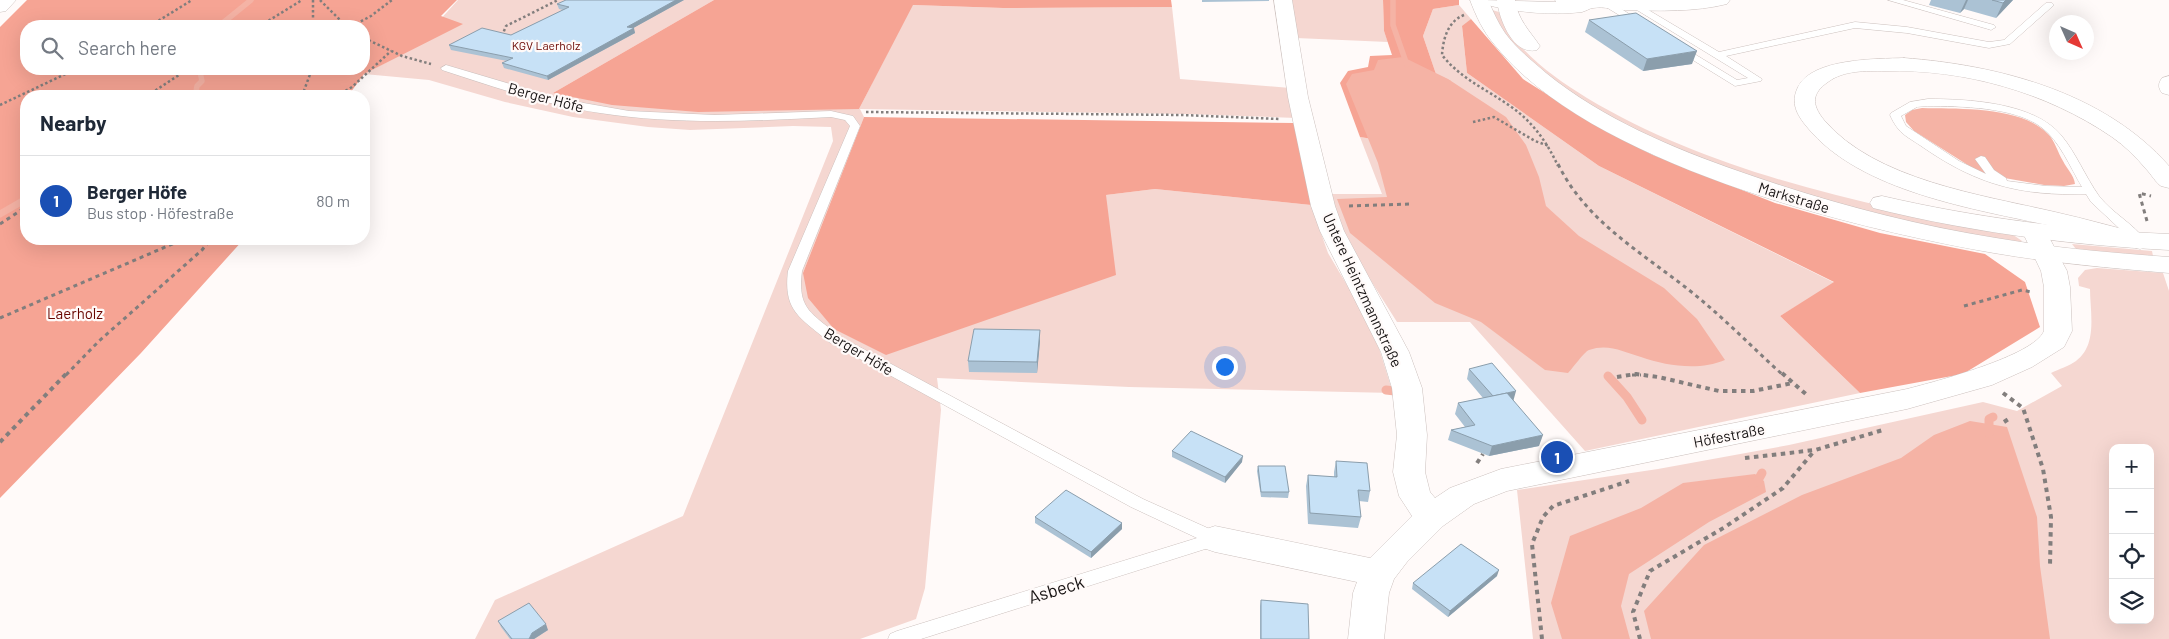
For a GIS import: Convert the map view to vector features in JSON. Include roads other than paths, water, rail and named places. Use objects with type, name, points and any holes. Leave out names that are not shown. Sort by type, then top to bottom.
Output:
[{"type":"main road","points":[[0,7],[7,0]]},
{"type":"main road","name":"Untere Heintzmannstraße","points":[[1283,0],[1298,97],[1323,206],[1332,231],[1395,352],[1407,388],[1412,435],[1409,472],[1415,496],[1431,517]]},
{"type":"main road","points":[[1564,0],[1635,5],[1704,3],[1721,0]]},
{"type":"main road","points":[[1493,4],[1574,7],[1604,4]]},
{"type":"main road","name":"Markstraße","points":[[1493,4],[1508,15],[1519,34],[1542,59],[1603,103],[1658,131],[1768,172],[1850,195],[1964,220],[2040,242],[2088,259],[2169,265]]},
{"type":"main road","points":[[2140,241],[2057,220],[1982,204],[1933,190],[1886,173],[1858,159],[1835,144],[1820,130],[1809,117],[1805,105],[1805,94],[1809,87],[1826,74],[1858,66],[1889,64],[1921,65],[1986,76],[2033,90],[2067,103],[2113,127],[2155,164],[2169,181]]},
{"type":"main road","points":[[2169,82],[2169,89]]},
{"type":"main road","name":"Markstraße","points":[[2040,242],[2169,242]]},
{"type":"main road","name":"Höfestraße","points":[[1366,639],[1371,592],[1378,573],[1431,517],[1462,496],[1501,481],[1907,399],[1982,378],[2040,351],[2054,341],[2058,331],[2058,296],[2054,271],[2040,242]]},
{"type":"main road","name":"Berger Höfe","points":[[1215,539],[1378,573]]},
{"type":"lane","points":[[1893,0],[1991,27]]},
{"type":"lane","points":[[1604,4],[1652,31]]},
{"type":"lane","points":[[1635,5],[1757,79],[1735,83],[1668,42]]},
{"type":"lane","points":[[1717,54],[1855,25],[1908,30],[1989,45],[2007,42],[2049,5]]},
{"type":"lane","name":"Berger Höfe","points":[[446,68],[552,100],[629,114],[689,120],[831,114],[849,118],[855,126],[795,271],[793,295],[804,314],[834,339],[1137,504],[1215,539]]},
{"type":"lane","points":[[2090,190],[2068,191],[2006,184],[1972,173],[1901,128],[1895,115],[1915,104],[1949,103],[2003,108],[2042,122],[2054,133],[2090,190],[2095,199],[2140,241]]},
{"type":"lane","points":[[1981,159],[1990,172],[2006,184]]},
{"type":"lane","name":"Asbeck","points":[[897,639],[1215,539]]},
{"type":"waterway","points":[[226,20],[251,0]]},
{"type":"waterway","points":[[1393,0],[1393,25],[1407,65]]},
{"type":"waterway","points":[[196,90],[197,86],[202,81],[201,75]]},
{"type":"waterway","points":[[0,214],[20,202]]},
{"type":"waterway","points":[[1608,376],[1627,397],[1642,420]]},
{"type":"waterway","points":[[1386,390],[1395,391]]},
{"type":"waterway","points":[[1989,433],[1989,419],[1993,417]]},
{"type":"waterway","points":[[1752,483],[1757,482],[1762,473]]},
{"type":"place","name":"Berger Höfe","points":[[1557,457]]},
{"type":"park label","name":"KGV Laerholz","points":[[546,45]]},
{"type":"park label","name":"Laerholz","points":[[75,313]]}]
